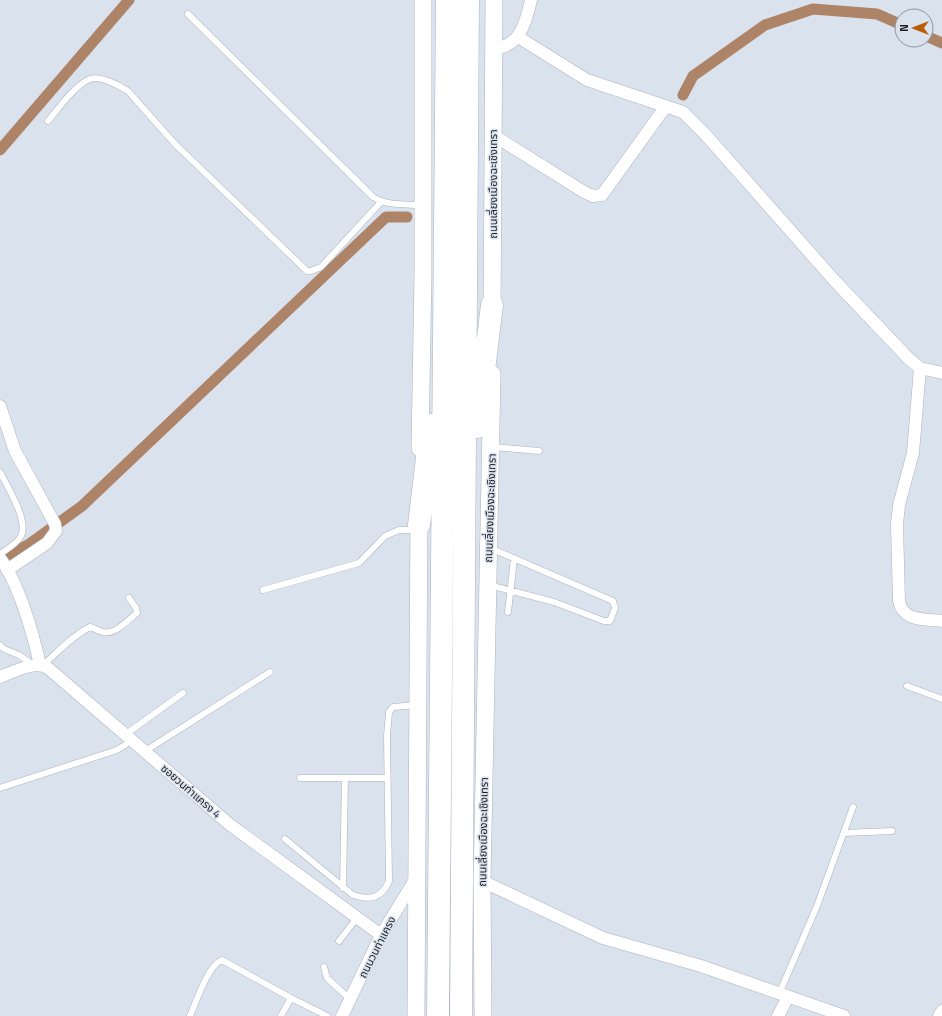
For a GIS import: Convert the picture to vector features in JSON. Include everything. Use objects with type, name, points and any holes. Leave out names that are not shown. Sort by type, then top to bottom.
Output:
[{"type":"highway","points":[[438,1016],[447,0]]},
{"type":"highway","name":"ถนนเลี่ยงเมืองฉะเชิงเทรา","points":[[460,1016],[468,0]]},
{"type":"highway","points":[[464,526],[492,305]]},
{"type":"highway","points":[[419,528],[444,314]]},
{"type":"main road","points":[[416,1016],[416,705],[423,205],[423,0]]},
{"type":"main road","name":"ถนนเลี่ยงเมืองฉะเชิงเทรา","points":[[482,1016],[482,881],[491,447],[494,0]]},
{"type":"street","points":[[493,48],[502,48],[518,38],[531,0]]},
{"type":"street","points":[[518,38],[587,80],[683,112],[691,119],[834,280],[920,368],[942,373]]},
{"type":"street","points":[[493,135],[584,192],[598,196],[602,195],[614,181],[666,106]]},
{"type":"street","points":[[920,368],[914,448],[899,505],[897,524],[899,601],[902,612],[912,618],[942,621]]},
{"type":"street","points":[[0,406],[15,451],[55,524],[56,531],[47,543],[7,570]]},
{"type":"street","points":[[0,558],[14,582],[27,620],[38,665],[0,677]]},
{"type":"street","name":"ซอยวนท่าแครง 4","points":[[38,665],[129,737],[229,824],[381,935]]},
{"type":"street","name":"ถนนวนท่าแครง","points":[[342,1016],[381,935],[415,880]]},
{"type":"street","points":[[482,881],[603,938],[701,966],[783,996],[844,1016]]},
{"type":"street","points":[[778,1016],[783,996]]},
{"type":"street","points":[[939,1016],[942,1011]]},
{"type":"lane","points":[[188,14],[373,197],[381,202],[395,205],[423,205]]},
{"type":"lane","points":[[48,121],[79,86],[90,78],[97,78],[120,86],[128,91],[175,144],[307,271],[321,267],[381,202]]},
{"type":"lane","points":[[491,447],[539,450]]},
{"type":"lane","points":[[0,472],[21,514],[22,533],[15,544],[0,554]]},
{"type":"lane","points":[[263,590],[359,564],[385,536],[399,530],[419,528]]},
{"type":"lane","points":[[488,584],[554,602],[604,622],[610,621],[616,608],[614,601],[489,547]]},
{"type":"lane","points":[[508,612],[514,559]]},
{"type":"lane","points":[[0,645],[4,649],[38,665],[71,639],[90,627],[108,632],[114,630],[137,613],[136,608],[129,598]]},
{"type":"lane","points":[[145,751],[270,672]]},
{"type":"lane","points":[[907,686],[942,699]]},
{"type":"lane","points":[[0,788],[117,750],[129,737],[183,693]]},
{"type":"lane","points":[[285,839],[343,888],[360,898],[380,896],[385,890],[389,881],[387,736],[389,712],[393,707],[416,705]]},
{"type":"lane","points":[[300,778],[387,778]]},
{"type":"lane","points":[[343,888],[345,778]]},
{"type":"lane","points":[[783,996],[853,807]]},
{"type":"lane","points":[[844,833],[892,831]]},
{"type":"lane","points":[[339,941],[356,918]]},
{"type":"lane","points":[[190,1016],[210,973],[217,962],[222,960],[327,1016]]},
{"type":"lane","points":[[324,967],[327,978],[350,1000]]},
{"type":"lane","points":[[281,1016],[291,998]]},
{"type":"waterway","points":[[0,150],[129,0]]},
{"type":"waterway","points":[[683,95],[693,76],[765,25],[813,9],[877,14],[894,21]]},
{"type":"waterway","points":[[934,40],[942,43]]},
{"type":"waterway","points":[[0,559],[28,545],[82,506],[386,217],[407,217]]}]
